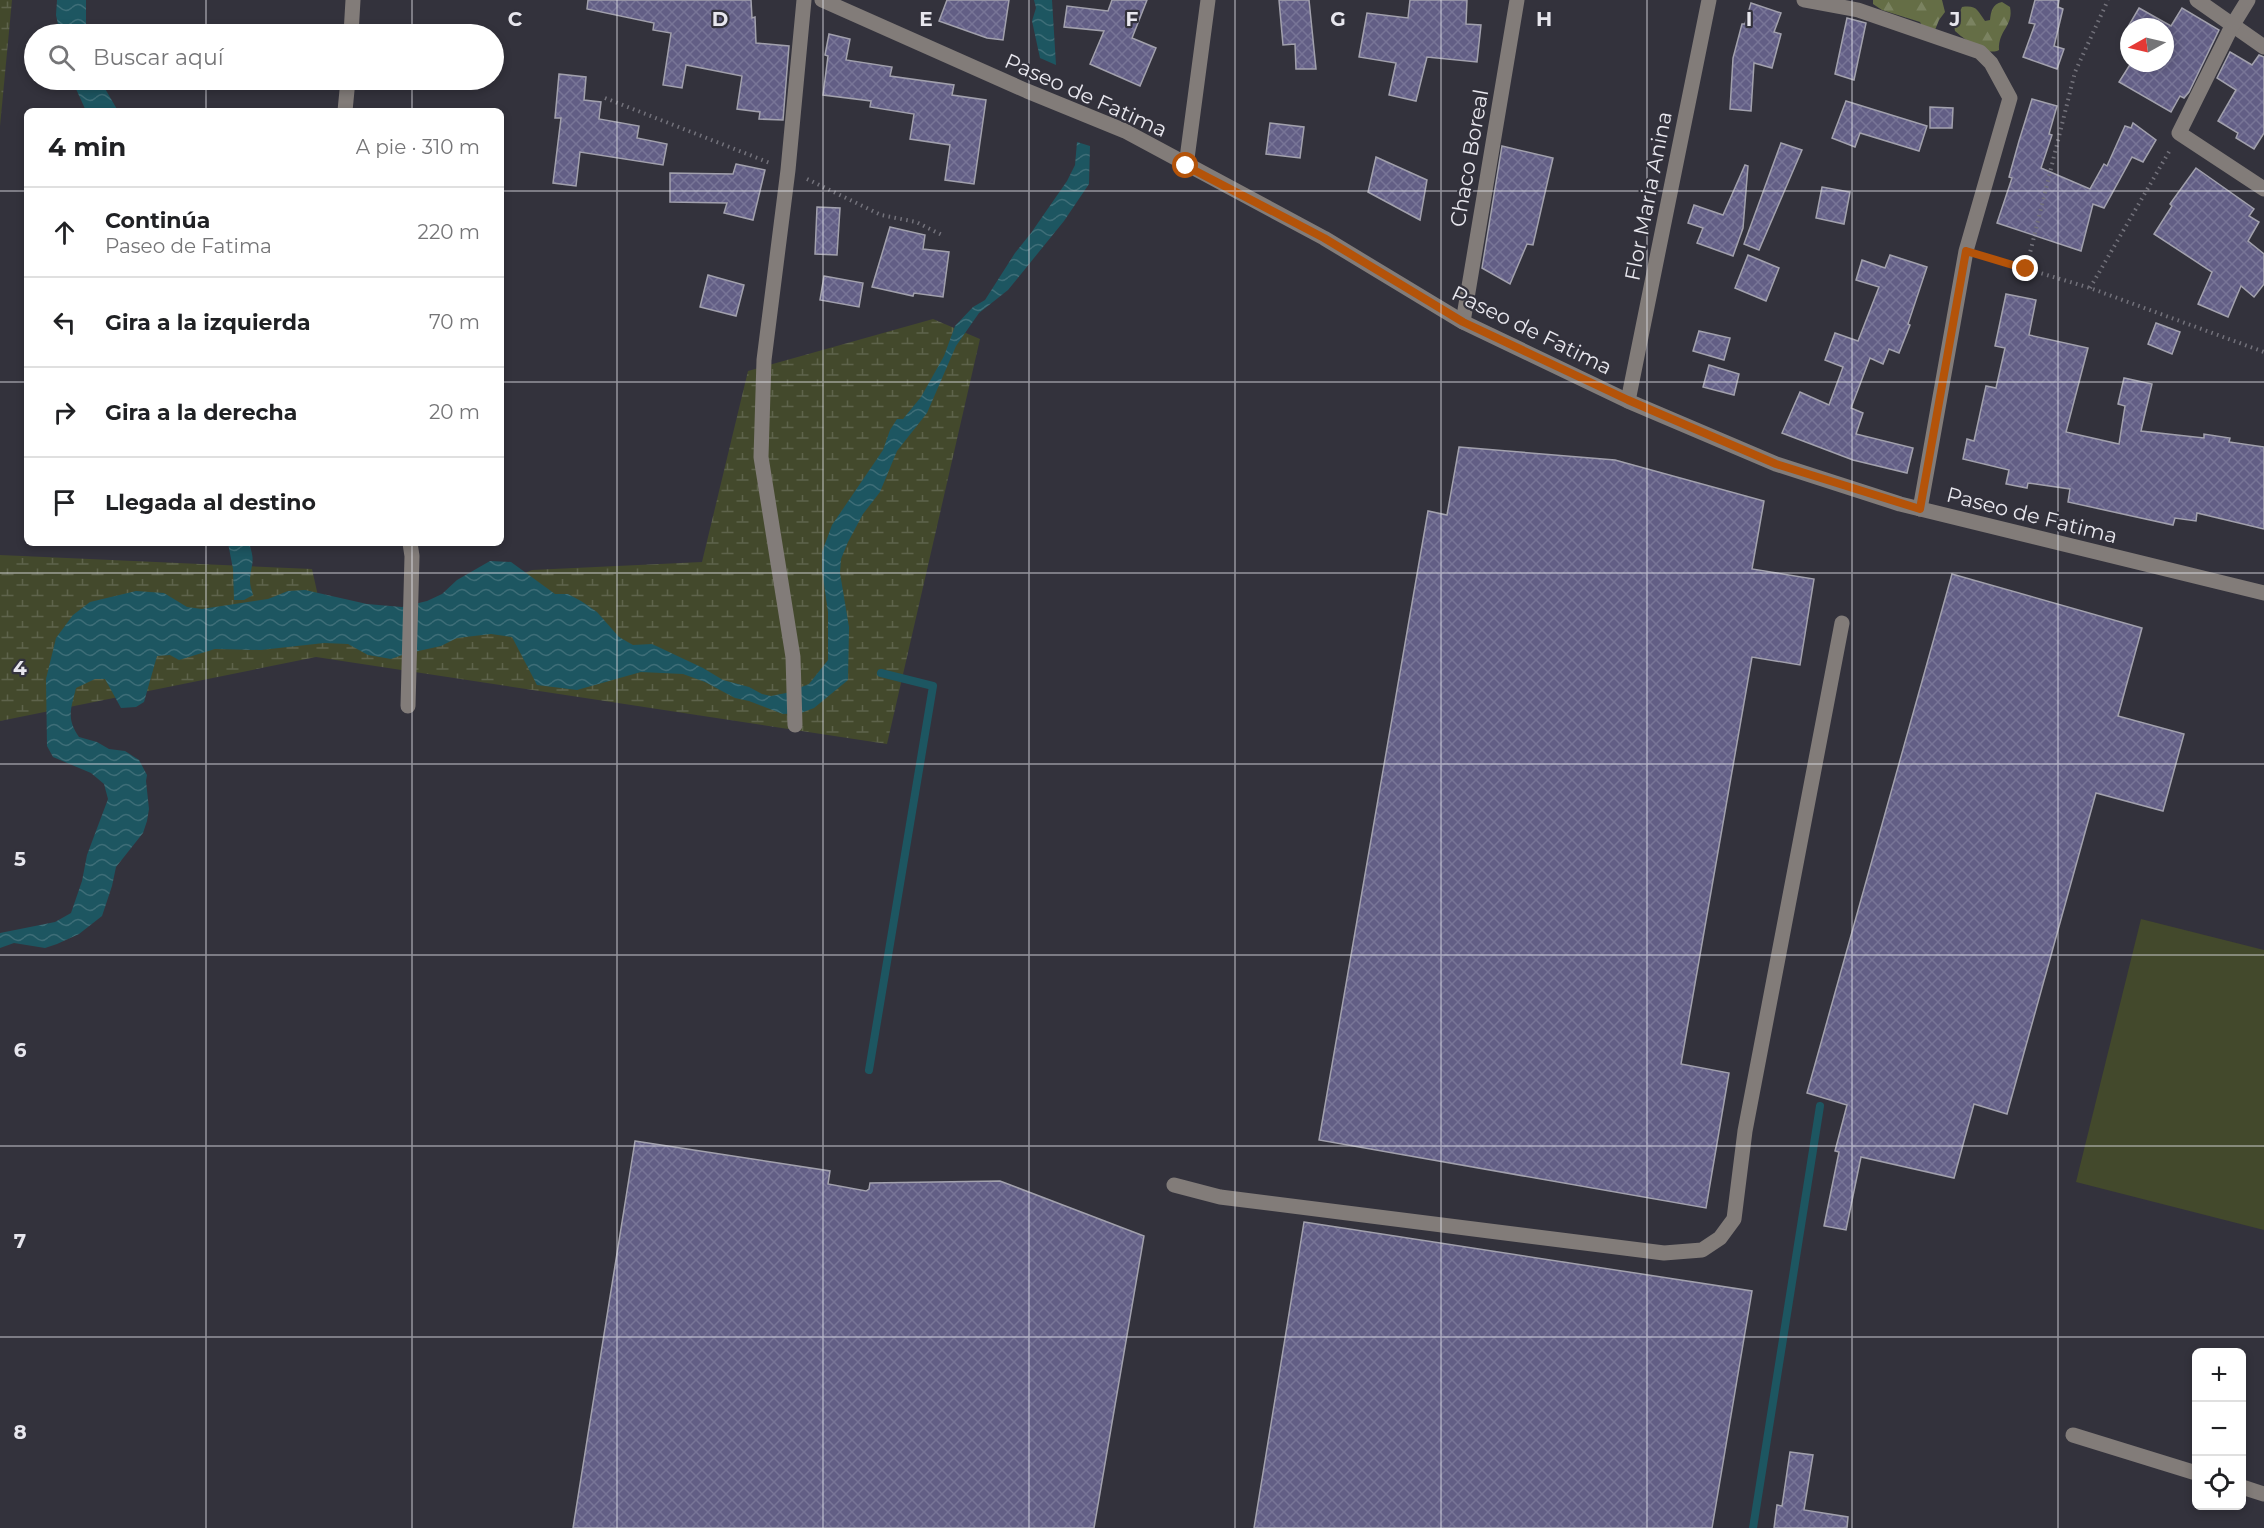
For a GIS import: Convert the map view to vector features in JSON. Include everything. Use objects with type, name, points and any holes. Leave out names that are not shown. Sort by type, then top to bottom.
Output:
[{"type":"street","points":[[352,24],[353,0]]},
{"type":"street","points":[[795,725],[793,657],[761,457],[764,360],[788,170],[804,0]]},
{"type":"street","name":"Paseo de Fatima","points":[[822,0],[1027,91],[1125,131],[1186,166],[1324,238],[1463,322],[1628,400],[1776,464],[1920,509],[2264,593]]},
{"type":"street","points":[[1186,166],[1208,0]]},
{"type":"street","name":"Chaco Boreal","points":[[1463,322],[1517,0]]},
{"type":"street","name":"Flor Maria Anina","points":[[1628,400],[1709,0]]},
{"type":"street","points":[[1804,0],[1859,5],[1980,52],[1991,63],[2010,98],[1966,251],[1920,509]]},
{"type":"street","points":[[2197,0],[2264,47]]},
{"type":"street","points":[[2248,0],[2232,26],[2179,134],[2264,189]]},
{"type":"street","points":[[345,108],[347,90]]},
{"type":"street","points":[[408,706],[410,546]]},
{"type":"street","points":[[1174,1185],[1220,1197],[1664,1253],[1702,1251],[1720,1238],[1734,1219],[1745,1131],[1842,623]]},
{"type":"street","points":[[2073,1435],[2192,1472]]},
{"type":"street","points":[[2246,1489],[2264,1494]]},
{"type":"path","points":[[2026,269],[2075,72],[2108,0]]},
{"type":"path","points":[[2090,288],[2179,134]]},
{"type":"path","points":[[1966,251],[2090,288],[2264,352]]},
{"type":"green space","points":[[0,0],[12,0],[0,126]]},
{"type":"green space","points":[[1873,0],[1942,0],[1945,12],[1935,30],[1925,31],[1920,22],[1882,10],[1873,4]]},
{"type":"green space","points":[[2002,2],[2010,7],[2011,13],[1999,43],[1999,50],[1994,52],[1982,49],[1955,31],[1954,25],[1962,7],[1974,8],[1985,21],[1990,20],[1994,6]]},
{"type":"green space","points":[[933,319],[980,339],[887,744],[316,657],[0,721],[0,555],[312,569],[322,614],[435,610],[532,570],[702,562],[748,371]]},
{"type":"green space","points":[[2141,919],[2264,950],[2264,1230],[2076,1182]]},
{"type":"water","points":[[57,0],[86,0],[86,24],[58,24]]},
{"type":"water","points":[[1034,0],[1052,0],[1056,65],[1040,58],[1032,21],[1036,8]]},
{"type":"water","points":[[77,90],[106,90],[116,108],[85,108]]},
{"type":"water","points":[[1077,142],[1090,146],[1089,184],[1064,221],[1008,290],[979,313],[956,346],[927,413],[897,451],[880,492],[863,514],[848,542],[841,559],[840,573],[849,627],[848,680],[814,708],[801,713],[783,714],[735,698],[705,682],[683,674],[641,672],[577,690],[537,685],[512,637],[491,634],[457,638],[441,646],[391,659],[368,655],[348,644],[324,643],[261,650],[215,649],[179,660],[170,655],[157,656],[144,702],[136,707],[121,708],[105,679],[95,679],[76,688],[73,702],[71,719],[79,737],[97,742],[109,749],[125,751],[139,760],[147,775],[149,809],[147,821],[143,833],[116,867],[102,916],[79,934],[45,948],[14,943],[0,948],[0,933],[55,922],[71,913],[82,881],[87,855],[108,799],[104,784],[91,773],[53,757],[47,746],[46,679],[56,638],[73,615],[90,602],[136,591],[164,593],[187,607],[202,609],[268,599],[288,591],[305,590],[367,604],[402,607],[427,601],[442,594],[457,580],[490,561],[511,562],[555,594],[568,594],[581,601],[597,612],[619,637],[633,645],[652,644],[723,680],[771,696],[809,684],[828,660],[828,612],[822,571],[822,552],[832,525],[883,450],[890,430],[897,419],[903,419],[921,397],[944,356],[955,326],[973,307],[985,300],[1015,253],[1067,181],[1075,165]]},
{"type":"water","points":[[229,546],[250,546],[253,559],[250,581],[253,595],[244,600],[234,600],[233,569]]},
{"type":"building","points":[[588,0],[751,0],[752,18],[755,17],[756,43],[789,46],[783,120],[759,119],[760,112],[737,109],[742,76],[686,65],[682,88],[663,85],[671,33],[653,30],[654,23],[587,9]]},
{"type":"building","points":[[947,0],[1009,0],[1003,40],[987,38],[939,21]]},
{"type":"building","points":[[1112,0],[1147,0],[1132,38],[1156,48],[1140,86],[1090,64],[1104,31],[1064,27],[1067,6],[1108,11]]},
{"type":"building","points":[[1279,0],[1309,0],[1316,69],[1296,69],[1295,44],[1283,45]]},
{"type":"building","points":[[1410,0],[1467,0],[1466,24],[1481,25],[1477,62],[1427,57],[1416,101],[1389,95],[1396,63],[1359,57],[1367,13],[1408,18]]},
{"type":"building","points":[[2035,0],[2059,0],[2058,7],[2063,9],[2054,46],[2064,49],[2057,69],[2023,57],[2035,24],[2029,23]]},
{"type":"building","points":[[1751,3],[1781,13],[1774,32],[1781,34],[1772,68],[1754,63],[1751,111],[1730,109],[1733,58],[1742,24],[1745,24]]},
{"type":"building","points":[[2139,8],[2157,18],[2133,18]]},
{"type":"building","points":[[2182,8],[2219,30],[2189,92],[2184,98],[2180,96],[2171,112],[2119,82],[2125,72],[2174,72],[2174,21]]},
{"type":"building","points":[[1847,18],[1866,23],[1854,80],[1835,74]]},
{"type":"building","points":[[829,34],[850,39],[846,60],[892,67],[890,76],[954,85],[952,95],[986,100],[974,184],[945,180],[950,145],[910,139],[914,114],[870,107],[871,101],[823,95],[828,56],[825,55]]},
{"type":"building","points":[[2230,52],[2252,65],[2259,55],[2264,57],[2264,133],[2254,149],[2236,138],[2238,133],[2218,121],[2236,90],[2217,78]]},
{"type":"building","points":[[559,74],[586,77],[584,100],[601,102],[599,119],[639,126],[637,138],[667,144],[663,165],[580,152],[576,186],[553,183],[561,118],[555,118]]},
{"type":"building","points":[[2032,99],[2057,106],[2049,134],[2052,135],[2041,168],[2090,189],[2104,164],[2107,166],[2125,126],[2131,128],[2133,123],[2156,140],[2143,162],[2132,157],[2104,208],[2093,204],[2081,251],[1997,223],[2012,178],[2009,177]]},
{"type":"building","points":[[1846,101],[1927,126],[1919,151],[1860,133],[1855,147],[1832,138]]},
{"type":"building","points":[[1930,107],[1953,108],[1952,128],[1930,128]]},
{"type":"building","points":[[1270,123],[1304,127],[1300,158],[1266,154]]},
{"type":"building","points":[[1781,143],[1802,150],[1759,250],[1744,244]]},
{"type":"building","points":[[1502,146],[1553,158],[1533,245],[1527,244],[1510,284],[1482,268]]},
{"type":"building","points":[[1376,157],[1427,180],[1420,220],[1368,192]]},
{"type":"building","points":[[736,164],[765,170],[753,220],[724,213],[727,203],[670,202],[670,173],[733,174]]},
{"type":"building","points":[[1745,165],[1748,166],[1743,228],[1733,256],[1697,243],[1703,228],[1688,223],[1694,205],[1723,215]]},
{"type":"building","points":[[2196,168],[2254,209],[2249,216],[2259,222],[2248,241],[2264,254],[2264,284],[2254,297],[2241,286],[2228,317],[2198,304],[2212,272],[2154,234],[2172,206],[2170,204]]},
{"type":"building","points":[[1822,187],[1850,192],[1844,224],[1816,218]]},
{"type":"building","points":[[817,207],[840,208],[837,255],[815,254]]},
{"type":"building","points":[[890,227],[925,235],[923,249],[949,252],[943,297],[914,293],[913,296],[872,287]]},
{"type":"building","points":[[1748,255],[1779,268],[1766,301],[1735,288]]},
{"type":"building","points":[[1890,255],[1927,267],[1899,353],[1889,349],[1883,364],[1870,358],[1851,408],[1863,413],[1856,434],[1913,448],[1907,473],[1853,460],[1782,433],[1800,392],[1829,405],[1843,367],[1825,360],[1835,333],[1858,341],[1879,287],[1856,280],[1862,260],[1885,268]]},
{"type":"building","points":[[708,275],[744,285],[736,316],[700,307]]},
{"type":"building","points":[[824,276],[863,283],[859,307],[820,300]]},
{"type":"building","points":[[2006,294],[2036,300],[2029,335],[2088,348],[2066,432],[2119,444],[2125,406],[2118,404],[2124,378],[2152,384],[2141,431],[2204,438],[2204,434],[2230,438],[2229,442],[2264,447],[2264,529],[2197,513],[2196,521],[2175,518],[2173,525],[2068,502],[2070,489],[2028,483],[2027,488],[2006,484],[2009,470],[1963,459],[1967,439],[1974,441],[1986,386],[1996,388],[2005,348],[1995,346]]},
{"type":"building","points":[[2156,323],[2180,332],[2172,354],[2148,344]]},
{"type":"building","points":[[1699,331],[1730,338],[1724,360],[1693,351]]},
{"type":"building","points":[[1709,365],[1739,374],[1734,395],[1703,387]]},
{"type":"building","points":[[1459,447],[1615,460],[1764,501],[1752,569],[1814,579],[1800,665],[1752,657],[1681,1064],[1729,1073],[1706,1208],[1319,1140],[1428,511],[1447,515]]},
{"type":"building","points":[[1952,574],[2142,628],[2118,716],[2184,734],[2163,811],[2096,793],[2007,1114],[1974,1104],[1954,1178],[1861,1157],[1846,1230],[1824,1226],[1839,1152],[1835,1151],[1847,1105],[1807,1093]]},
{"type":"building","points":[[635,1141],[830,1171],[828,1184],[866,1191],[870,1183],[1000,1181],[1144,1236],[1094,1528],[573,1528]]},
{"type":"building","points":[[1304,1222],[1752,1291],[1712,1528],[1254,1528]]},
{"type":"building","points":[[1790,1452],[1813,1455],[1804,1510],[1848,1517],[1847,1528],[1774,1528],[1777,1505],[1782,1506]]},
{"type":"waterway","points":[[869,1070],[933,686],[881,673]]},
{"type":"waterway","points":[[1753,1528],[1820,1106]]},
{"type":"route","points":[[1186,166],[1324,238],[1463,322],[1628,400],[1776,464],[1920,509],[1966,251],[2026,269]]}]
